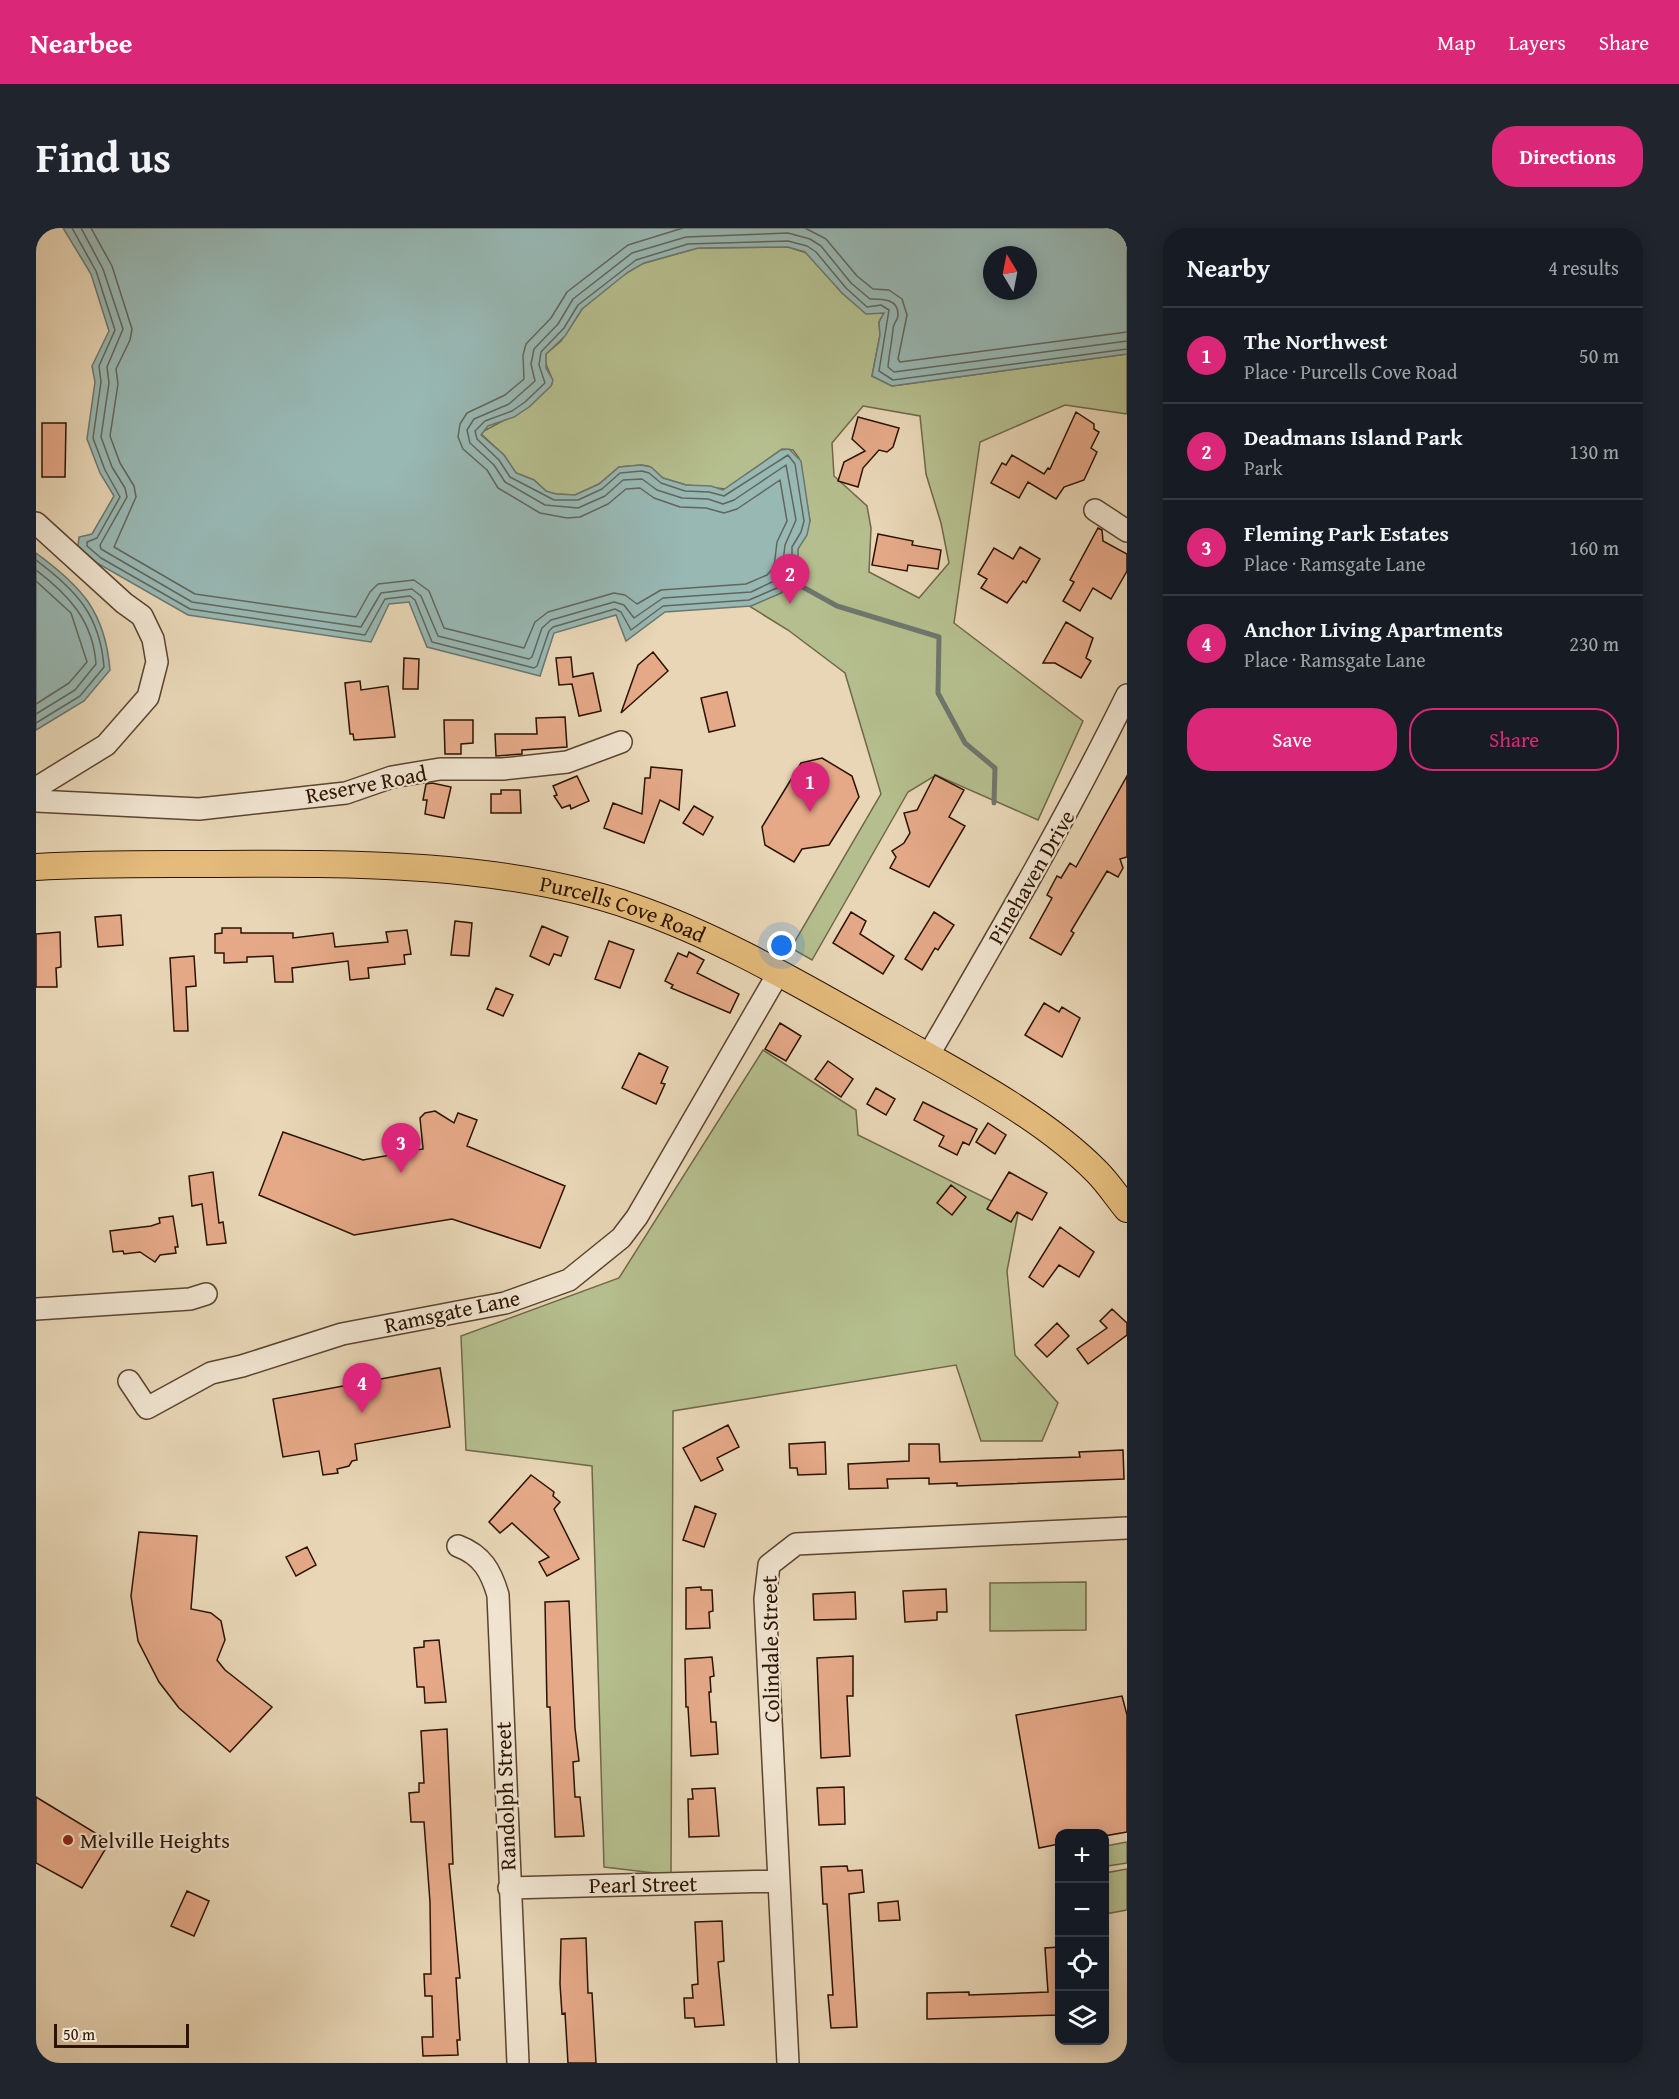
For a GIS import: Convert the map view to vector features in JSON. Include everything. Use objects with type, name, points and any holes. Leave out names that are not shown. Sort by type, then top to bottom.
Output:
[{"type":"main road","name":"Purcells Cove Road","points":[[36,867],[104,863],[317,863],[488,875],[552,884],[632,906],[705,935],[779,972],[928,1056],[1070,1148],[1099,1173],[1127,1209]]},
{"type":"street","points":[[1095,510],[1127,531]]},
{"type":"street","points":[[36,523],[124,603],[142,616],[151,632],[157,662],[148,697],[106,745],[36,788]]},
{"type":"street","name":"Pinehaven Drive","points":[[928,1056],[1078,795],[1127,695]]},
{"type":"street","name":"Reserve Road","points":[[36,801],[199,809],[346,793],[392,777],[440,769],[503,770],[567,762],[621,742]]},
{"type":"street","name":"Ramsgate Lane","points":[[129,1381],[147,1408],[211,1373],[242,1366],[342,1334],[505,1303],[568,1280],[621,1238],[637,1217],[779,972]]},
{"type":"street","points":[[36,1310],[190,1299],[206,1294]]},
{"type":"street","name":"Colindale Street","points":[[788,2063],[765,1599],[769,1565],[796,1544],[1127,1528]]},
{"type":"street","name":"Randolph Street","points":[[458,1546],[473,1551],[483,1560],[498,1595],[518,2063]]},
{"type":"street","name":"Pearl Street","points":[[509,1888],[778,1881]]},
{"type":"green space","points":[[788,247],[810,254],[842,293],[866,313],[884,313],[879,322],[880,335],[872,376],[892,386],[1127,354],[1127,414],[1065,405],[980,442],[954,623],[1083,721],[1038,820],[936,775],[908,792],[812,960],[791,948],[881,794],[845,673],[788,630],[749,606],[781,593],[795,575],[798,549],[810,521],[799,458],[793,450],[782,449],[726,489],[686,485],[663,478],[648,466],[641,465],[619,467],[599,484],[575,495],[556,494],[547,492],[534,480],[516,473],[504,455],[480,433],[529,407],[552,384],[545,359],[546,354],[561,341],[582,309],[617,279],[641,264],[698,248]],"holes":[[[863,406],[920,416],[926,474],[941,523],[949,563],[919,598],[869,572],[871,528],[867,506],[834,476],[832,443]]]},
{"type":"green space","points":[[763,1050],[856,1110],[858,1135],[1018,1214],[1007,1271],[1015,1355],[1058,1403],[1042,1441],[981,1441],[956,1365],[673,1411],[671,1875],[604,1867],[592,1466],[466,1450],[461,1336],[619,1278]]},
{"type":"green space","points":[[1086,1582],[1086,1630],[990,1631],[990,1583]]},
{"type":"green space","points":[[1127,1842],[1127,1863],[1109,1866],[1109,1845]]},
{"type":"green space","points":[[1127,1869],[1127,1910],[1109,1913],[1109,1872]]},
{"type":"water","points":[[63,228],[1127,228],[1127,354],[892,386],[872,376],[880,335],[879,322],[884,313],[866,314],[842,293],[805,252],[788,247],[698,248],[644,263],[628,272],[582,309],[565,336],[546,354],[546,368],[553,380],[551,386],[529,407],[514,417],[488,426],[481,435],[504,455],[516,473],[534,480],[546,491],[575,495],[599,484],[619,467],[641,465],[651,467],[663,478],[686,485],[711,486],[723,490],[781,450],[789,449],[801,461],[810,521],[807,535],[798,549],[798,567],[789,585],[781,593],[751,606],[665,612],[626,641],[616,615],[554,633],[540,676],[427,647],[409,602],[389,604],[371,642],[188,615],[97,563],[78,546],[79,537],[92,534],[114,496],[100,473],[87,439],[95,382],[92,366],[109,331],[91,274]]},
{"type":"water","points":[[36,553],[66,577],[88,602],[103,631],[110,670],[84,701],[36,730]]},
{"type":"building","points":[[1076,412],[1094,424],[1094,429],[1099,432],[1091,448],[1097,452],[1084,480],[1064,487],[1056,499],[1028,482],[1019,498],[991,483],[1002,463],[1006,465],[1012,455],[1044,474],[1048,468],[1050,469]]},
{"type":"building","points":[[858,417],[899,428],[893,447],[887,452],[879,450],[863,468],[858,487],[838,481],[844,462],[865,451],[852,439]]},
{"type":"building","points":[[42,423],[66,423],[65,477],[42,477]]},
{"type":"building","points":[[1098,528],[1102,530],[1103,541],[1127,554],[1127,571],[1111,599],[1093,588],[1080,611],[1063,601],[1074,582],[1070,580]]},
{"type":"building","points":[[878,534],[913,541],[912,545],[941,550],[938,569],[908,565],[907,571],[872,565]]},
{"type":"building","points":[[1020,547],[1040,559],[1026,583],[1023,581],[1007,603],[981,588],[987,579],[978,574],[994,548],[1013,559]]},
{"type":"building","points":[[1066,622],[1093,638],[1086,658],[1091,661],[1081,678],[1055,663],[1043,663]]},
{"type":"building","points":[[653,652],[668,671],[621,713],[638,665]]},
{"type":"building","points":[[571,657],[573,677],[593,673],[601,711],[579,716],[572,684],[559,685],[556,658]]},
{"type":"building","points":[[404,658],[419,659],[418,689],[403,689]]},
{"type":"building","points":[[360,681],[361,690],[388,686],[395,737],[354,740],[353,734],[350,734],[345,683]]},
{"type":"building","points":[[727,692],[735,726],[709,732],[701,698]]},
{"type":"building","points":[[565,717],[567,747],[522,750],[522,754],[496,756],[495,734],[537,734],[536,718]]},
{"type":"building","points":[[444,720],[473,720],[473,743],[461,744],[461,754],[445,754]]},
{"type":"building","points":[[822,758],[852,776],[859,797],[829,845],[802,849],[794,862],[765,845],[762,827],[801,763]]},
{"type":"building","points":[[651,767],[682,770],[679,810],[660,800],[644,843],[604,828],[613,803],[642,814],[645,778],[650,778]]},
{"type":"building","points":[[935,775],[964,790],[949,817],[965,826],[929,887],[890,868],[896,857],[892,851],[904,843],[910,833],[904,813],[917,810]]},
{"type":"building","points":[[577,776],[589,801],[571,809],[570,805],[562,808],[554,796],[557,795],[553,786]]},
{"type":"building","points":[[1127,776],[1127,857],[1120,859],[1123,868],[1118,877],[1107,871],[1071,931],[1074,933],[1061,955],[1030,938],[1052,898],[1047,895],[1057,876],[1061,878],[1070,863],[1076,867]]},
{"type":"building","points":[[426,784],[451,787],[444,818],[425,814],[427,800],[423,800]]},
{"type":"building","points":[[501,790],[520,790],[521,813],[491,813],[491,794],[501,794]]},
{"type":"building","points":[[694,806],[713,817],[703,835],[683,823]]},
{"type":"building","points":[[851,912],[866,921],[860,934],[894,956],[883,974],[833,943]]},
{"type":"building","points":[[934,912],[954,925],[938,950],[935,948],[922,970],[905,959]]},
{"type":"building","points":[[121,915],[123,945],[98,947],[95,917]]},
{"type":"building","points":[[455,921],[472,923],[469,956],[451,955]]},
{"type":"building","points":[[542,926],[568,937],[561,956],[554,954],[549,965],[530,956]]},
{"type":"building","points":[[222,928],[241,928],[241,933],[293,933],[293,938],[333,933],[335,947],[388,942],[386,932],[407,930],[411,954],[404,955],[405,964],[368,968],[369,978],[350,980],[348,961],[292,968],[293,982],[275,982],[273,956],[247,957],[247,962],[224,963],[224,953],[215,953],[215,934],[222,933]]},
{"type":"building","points":[[60,932],[61,967],[56,968],[57,987],[36,987],[36,934]]},
{"type":"building","points":[[609,941],[634,950],[620,988],[595,979]]},
{"type":"building","points":[[689,952],[704,960],[697,973],[739,994],[730,1013],[671,988],[673,985],[665,981],[678,953],[687,957]]},
{"type":"building","points":[[194,956],[196,986],[186,987],[188,1031],[174,1031],[170,958]]},
{"type":"building","points":[[496,988],[513,995],[503,1016],[487,1009]]},
{"type":"building","points":[[1044,1003],[1059,1012],[1062,1007],[1080,1018],[1062,1057],[1025,1035]]},
{"type":"building","points":[[780,1023],[801,1036],[786,1061],[765,1049]]},
{"type":"building","points":[[639,1053],[668,1067],[661,1083],[665,1084],[656,1104],[622,1088]]},
{"type":"building","points":[[828,1061],[853,1079],[841,1097],[815,1079]]},
{"type":"building","points":[[876,1088],[895,1099],[886,1115],[867,1104]]},
{"type":"building","points":[[923,1102],[977,1129],[969,1145],[963,1142],[957,1155],[939,1146],[944,1136],[914,1120]]},
{"type":"building","points":[[435,1111],[454,1123],[458,1113],[477,1120],[467,1146],[565,1186],[540,1248],[452,1219],[354,1235],[259,1195],[283,1132],[363,1160],[423,1149],[420,1118],[425,1113]]},
{"type":"building","points":[[988,1123],[1006,1135],[995,1154],[976,1142]]},
{"type":"building","points":[[213,1172],[219,1223],[223,1222],[226,1243],[207,1245],[202,1204],[192,1206],[189,1176]]},
{"type":"building","points":[[1009,1172],[1047,1193],[1032,1220],[1017,1212],[1011,1222],[987,1209]]},
{"type":"building","points":[[951,1185],[966,1197],[952,1215],[937,1203]]},
{"type":"building","points":[[173,1216],[178,1247],[175,1247],[176,1253],[160,1255],[155,1262],[140,1252],[124,1254],[123,1251],[113,1252],[110,1231],[151,1226],[160,1223],[159,1218]]},
{"type":"building","points":[[1060,1227],[1094,1252],[1079,1277],[1059,1265],[1043,1287],[1029,1277]]},
{"type":"building","points":[[1112,1309],[1127,1323],[1127,1335],[1088,1364],[1077,1349],[1107,1328],[1100,1321]]},
{"type":"building","points":[[1057,1323],[1069,1336],[1047,1357],[1035,1345]]},
{"type":"building","points":[[440,1368],[450,1427],[355,1444],[357,1460],[352,1461],[349,1466],[337,1469],[338,1473],[323,1475],[319,1451],[283,1457],[273,1399]]},
{"type":"building","points":[[728,1425],[739,1447],[717,1458],[723,1470],[701,1481],[683,1448]]},
{"type":"building","points":[[825,1442],[826,1474],[798,1475],[797,1468],[790,1468],[789,1444]]},
{"type":"building","points":[[909,1444],[939,1444],[940,1462],[1080,1457],[1079,1452],[1123,1450],[1124,1479],[957,1486],[957,1483],[929,1484],[929,1478],[887,1479],[888,1488],[849,1489],[848,1464],[909,1461]]},
{"type":"building","points":[[531,1475],[554,1492],[553,1496],[560,1502],[554,1509],[579,1559],[547,1576],[539,1562],[549,1557],[512,1523],[500,1533],[489,1522]]},
{"type":"building","points":[[695,1506],[716,1514],[704,1547],[683,1540]]},
{"type":"building","points":[[139,1532],[197,1536],[191,1609],[211,1613],[221,1621],[225,1640],[217,1660],[225,1670],[272,1707],[230,1752],[179,1708],[159,1682],[138,1641],[131,1596]]},
{"type":"building","points":[[307,1547],[316,1565],[296,1576],[286,1557]]},
{"type":"building","points":[[701,1587],[701,1590],[712,1590],[713,1611],[709,1612],[710,1628],[686,1629],[686,1588]]},
{"type":"building","points":[[946,1589],[947,1612],[937,1612],[937,1620],[905,1622],[903,1591]]},
{"type":"building","points":[[855,1592],[856,1619],[814,1620],[813,1594]]},
{"type":"building","points":[[569,1601],[575,1728],[579,1761],[573,1762],[575,1797],[580,1797],[584,1836],[555,1837],[550,1707],[547,1707],[545,1602]]},
{"type":"building","points":[[439,1640],[446,1702],[425,1703],[424,1687],[417,1687],[414,1648],[424,1647],[424,1641]]},
{"type":"building","points":[[853,1656],[853,1696],[847,1696],[850,1756],[821,1758],[817,1658]]},
{"type":"building","points":[[712,1657],[714,1676],[710,1677],[711,1692],[709,1692],[711,1722],[716,1722],[718,1754],[691,1756],[688,1707],[686,1707],[685,1659]]},
{"type":"building","points":[[1122,1696],[1127,1715],[1127,1832],[1109,1835],[1109,1829],[1055,1829],[1055,1845],[1039,1848],[1016,1715]]},
{"type":"building","points":[[447,1729],[453,1864],[449,1864],[460,1978],[456,1978],[460,2040],[457,2040],[458,2055],[423,2056],[422,2037],[433,2037],[432,1996],[425,1996],[424,1974],[431,1974],[430,1902],[424,1822],[411,1822],[409,1793],[419,1792],[419,1783],[424,1783],[421,1731]]},
{"type":"building","points":[[844,1787],[845,1824],[819,1825],[817,1788]]},
{"type":"building","points":[[715,1788],[719,1836],[689,1837],[688,1799],[693,1799],[692,1789]]},
{"type":"building","name":"Melville Heights","points":[[36,1797],[102,1837],[98,1844],[106,1848],[82,1888],[36,1863]]},
{"type":"building","points":[[847,1866],[848,1871],[862,1870],[864,1892],[849,1894],[857,2027],[831,2028],[828,1995],[833,1995],[827,1904],[823,1904],[821,1867]]},
{"type":"building","points":[[187,1891],[209,1901],[194,1936],[171,1926]]},
{"type":"building","points":[[898,1901],[900,1920],[879,1921],[878,1903]]},
{"type":"building","points":[[722,1921],[724,1961],[718,1962],[724,2025],[695,2027],[694,2018],[685,2018],[684,1998],[693,1998],[692,1985],[698,1984],[695,1922]]},
{"type":"building","points":[[586,1938],[588,1993],[592,1993],[596,2063],[568,2063],[565,2013],[562,2014],[560,1984],[561,1939]]},
{"type":"building","points":[[1055,1947],[1055,2015],[927,2019],[927,1993],[969,1992],[969,1995],[1048,1992],[1045,1948]]},
{"type":"waterway","points":[[792,581],[837,606],[939,637],[938,693],[965,743],[995,768],[994,803]]},
{"type":"place","name":"Deadmans Island Park","points":[[790,604]]},
{"type":"place","name":"The Northwest","points":[[810,812]]},
{"type":"place","name":"Fleming Park Estates","points":[[401,1173]]},
{"type":"place","name":"Anchor Living Apartments","points":[[362,1413]]},
{"type":"place","name":"Melville Heights","points":[[68,1840]]}]
